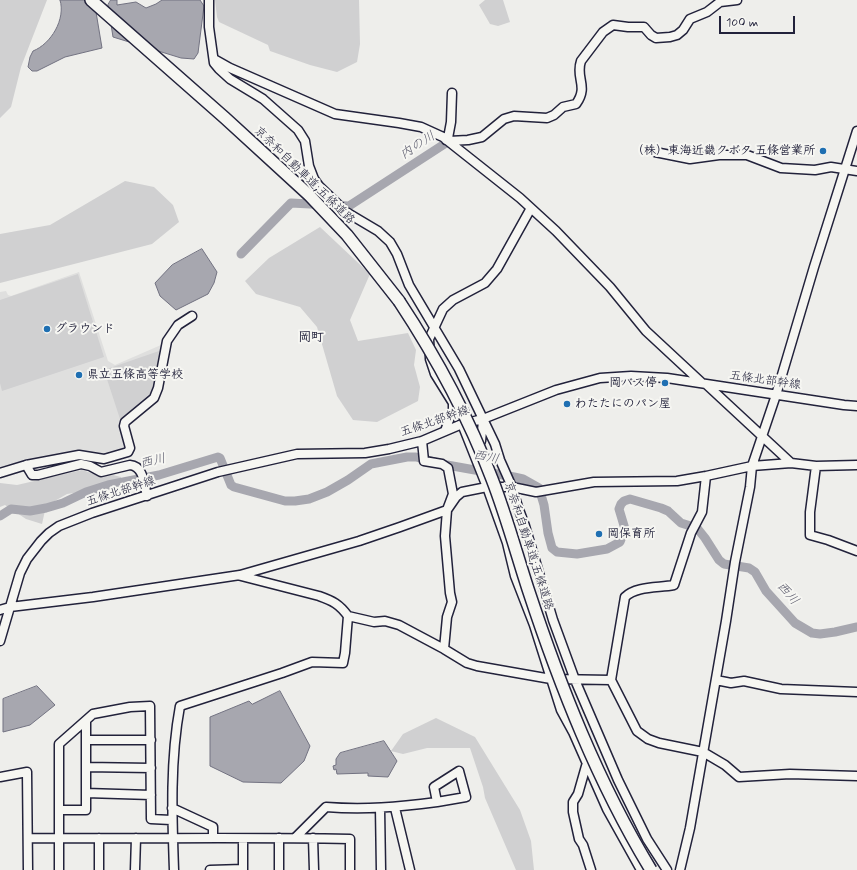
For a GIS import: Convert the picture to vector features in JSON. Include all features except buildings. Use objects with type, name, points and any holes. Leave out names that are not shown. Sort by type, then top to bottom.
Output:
[{"type":"highway","name":"京奈和自動車道;五條道路","points":[[91,0],[283,172],[346,235],[399,301],[437,362],[478,445],[507,520],[528,588],[570,707],[613,802],[651,870]]},
{"type":"street","points":[[209,0],[209,27],[214,63],[230,79],[269,104],[298,130],[305,142],[311,172],[314,179],[322,189],[346,212],[378,231],[390,242],[409,285],[459,369],[495,444],[500,460],[512,487],[526,526],[553,620],[575,680],[618,780],[647,839],[667,870]]},
{"type":"street","points":[[450,142],[482,137],[504,119],[514,116],[541,118],[553,116],[563,107],[576,104],[581,98],[583,91],[580,66],[583,59],[603,32],[613,25],[644,28],[656,38],[670,37],[677,35],[683,30],[690,19],[707,12],[720,2],[737,0]]},
{"type":"street","points":[[214,58],[230,68],[335,114],[421,127],[450,142],[531,208],[568,242],[610,287],[646,331],[791,463]]},
{"type":"street","points":[[219,69],[230,68]]},
{"type":"street","points":[[450,142],[448,138],[451,122],[452,93]]},
{"type":"street","points":[[680,870],[690,828],[735,562],[750,487],[752,466],[776,395],[857,131]]},
{"type":"street","points":[[655,152],[690,159],[719,155],[747,155],[781,168],[815,170],[831,167],[857,171]]},
{"type":"street","points":[[445,431],[453,409],[453,403],[435,374],[430,359],[429,339],[443,310],[453,300],[486,283],[490,278],[497,269],[531,208]]},
{"type":"street","points":[[0,473],[26,465],[78,455],[104,459],[128,452],[130,448],[124,422],[154,398],[158,388],[167,341],[178,325],[192,316]]},
{"type":"street","name":"五條北部幹線","points":[[0,641],[20,573],[27,559],[41,540],[49,533],[60,526],[116,504],[147,496],[218,472],[297,454],[365,453],[422,441],[462,424],[483,419],[556,390],[600,378],[631,376],[667,378],[857,406]]},
{"type":"street","points":[[473,453],[481,441],[483,419]]},
{"type":"street","points":[[462,424],[507,543],[515,576],[534,625],[561,710],[588,764],[607,809],[641,870]]},
{"type":"street","points":[[422,441],[424,461],[442,464],[448,468],[453,494],[447,510],[445,536],[446,562],[452,602],[447,617],[444,649]]},
{"type":"street","points":[[0,610],[10,607],[240,576],[359,541],[447,510],[462,492],[487,487],[512,487],[540,491],[594,482],[677,481],[752,466],[791,463],[816,466],[857,465]]},
{"type":"street","points":[[26,465],[32,475],[38,475],[81,464],[90,466],[101,472],[135,465],[140,470],[147,496]]},
{"type":"street","points":[[816,466],[810,506],[810,535],[857,551]]},
{"type":"street","points":[[706,476],[702,512],[691,533],[674,585],[660,588],[640,589],[630,592],[625,597],[611,680],[637,731],[648,739],[659,743],[703,752],[725,765],[739,777],[790,774],[857,776]]},
{"type":"street","points":[[240,576],[332,600],[340,606],[348,616],[374,622],[384,621],[399,625],[467,663],[477,666],[551,679],[611,680]]},
{"type":"street","points":[[174,870],[172,838],[173,767],[180,706],[312,662],[343,663],[348,616]]},
{"type":"street","points":[[716,680],[731,683],[744,682],[781,689],[857,692]]},
{"type":"street","points":[[59,870],[59,744],[86,722],[93,714],[130,707],[150,706],[151,819],[172,820]]},
{"type":"street","points":[[59,810],[86,810],[86,722]]},
{"type":"street","points":[[86,740],[151,740]]},
{"type":"street","points":[[588,764],[586,766],[578,794],[573,802],[573,812],[579,839],[583,845],[591,870]]},
{"type":"street","points":[[86,767],[151,768]]},
{"type":"street","points":[[295,838],[326,807],[353,809],[395,808],[436,802],[466,797],[459,771],[434,787],[436,802]]},
{"type":"street","points":[[0,777],[27,772],[29,838],[28,870]]},
{"type":"street","points":[[86,793],[151,795]]},
{"type":"street","points":[[172,808],[214,827],[213,838]]},
{"type":"street","points":[[380,808],[381,870]]},
{"type":"street","points":[[395,808],[410,870]]},
{"type":"street","points":[[29,838],[350,839],[350,870]]},
{"type":"street","points":[[99,838],[99,870]]},
{"type":"street","points":[[135,870],[136,838]]},
{"type":"street","points":[[279,838],[279,870]]},
{"type":"street","points":[[313,838],[314,870]]},
{"type":"street","points":[[210,870],[243,870],[243,839]]},
{"type":"shaded area","points":[[0,0],[47,0],[21,67],[11,107],[0,118]]},
{"type":"shaded area","points":[[60,0],[94,0],[102,48],[65,57],[37,71],[32,71],[28,67],[33,51],[46,43],[56,30],[59,23],[61,15]]},
{"type":"shaded area","points":[[111,0],[117,0],[117,5],[136,2],[146,8],[162,0],[200,0],[204,6],[198,53],[194,59],[181,58],[113,37],[108,5]]},
{"type":"shaded area","points":[[215,0],[359,0],[360,44],[357,62],[337,72],[310,65],[270,51],[268,45],[219,22]]},
{"type":"shaded area","points":[[485,0],[503,0],[510,22],[498,26],[490,24],[479,5]]},
{"type":"shaded area","points":[[125,181],[154,187],[173,205],[179,222],[152,244],[0,283],[0,234],[50,225]]},
{"type":"shaded area","points":[[320,227],[370,274],[350,320],[358,341],[408,333],[416,350],[414,365],[420,387],[418,401],[377,422],[353,420],[337,396],[317,327],[300,307],[256,294],[245,281],[269,258]]},
{"type":"shaded area","points":[[202,249],[217,272],[214,283],[208,294],[176,310],[160,296],[155,283],[172,265]]},
{"type":"shaded area","name":"県立五條高等学校","points":[[79,272],[108,361],[115,365],[161,345],[163,349],[156,384],[151,396],[121,424],[127,447],[100,454],[76,451],[0,472],[0,292],[6,291],[8,295],[11,296]]},
{"type":"shaded area","name":"グラウンド","points":[[78,274],[104,357],[2,391],[0,383],[0,300]]},
{"type":"shaded area","points":[[159,351],[161,356],[153,391],[120,419],[104,370]]},
{"type":"shaded area","points":[[82,470],[100,476],[113,475],[121,477],[121,483],[106,488],[67,494],[46,506],[42,524],[26,519],[5,505],[0,507],[0,483],[17,485]]},
{"type":"shaded area","points":[[37,686],[55,705],[30,725],[3,732],[3,699]]},
{"type":"shaded area","points":[[280,691],[310,746],[304,761],[281,783],[243,782],[210,766],[210,717],[249,701],[252,704]]},
{"type":"shaded area","points":[[436,718],[475,737],[520,810],[531,841],[534,870],[516,870],[485,798],[483,787],[470,748],[427,748],[403,754],[391,751],[403,734]]},
{"type":"shaded area","points":[[384,741],[397,761],[388,777],[368,776],[368,773],[337,774],[336,769],[334,770],[333,766],[336,765],[336,759],[340,753]]},
{"type":"waterway","name":"内の川","points":[[241,254],[291,203],[349,206],[446,143],[457,142]]},
{"type":"waterway","name":"西川","points":[[0,516],[11,509],[30,511],[46,508],[63,503],[86,492],[108,485],[159,475],[218,457],[220,458],[231,485],[234,487],[285,501],[309,499],[327,492],[371,464],[407,457],[416,457],[447,465],[523,479],[539,488],[544,505],[552,548],[557,552],[577,554],[607,549],[620,542],[625,529],[619,509],[624,501],[630,499],[661,508],[668,511],[681,523],[697,528],[719,560],[724,564],[749,568],[755,572],[766,591],[795,623],[812,633],[820,634],[857,627]]},
{"type":"place","name":"（株）東海近畿クボタ 五條営業所","points":[[823,151]]},
{"type":"place","name":"グラウンド","points":[[47,329]]},
{"type":"place","name":"県立五條高等学校","points":[[79,375]]},
{"type":"place","name":"岡バス停","points":[[665,383]]},
{"type":"place","name":"わたたにのパン屋","points":[[567,404]]},
{"type":"place","name":"岡保育所","points":[[599,534]]},
{"type":"district","name":"岡町","points":[[311,338]]}]
